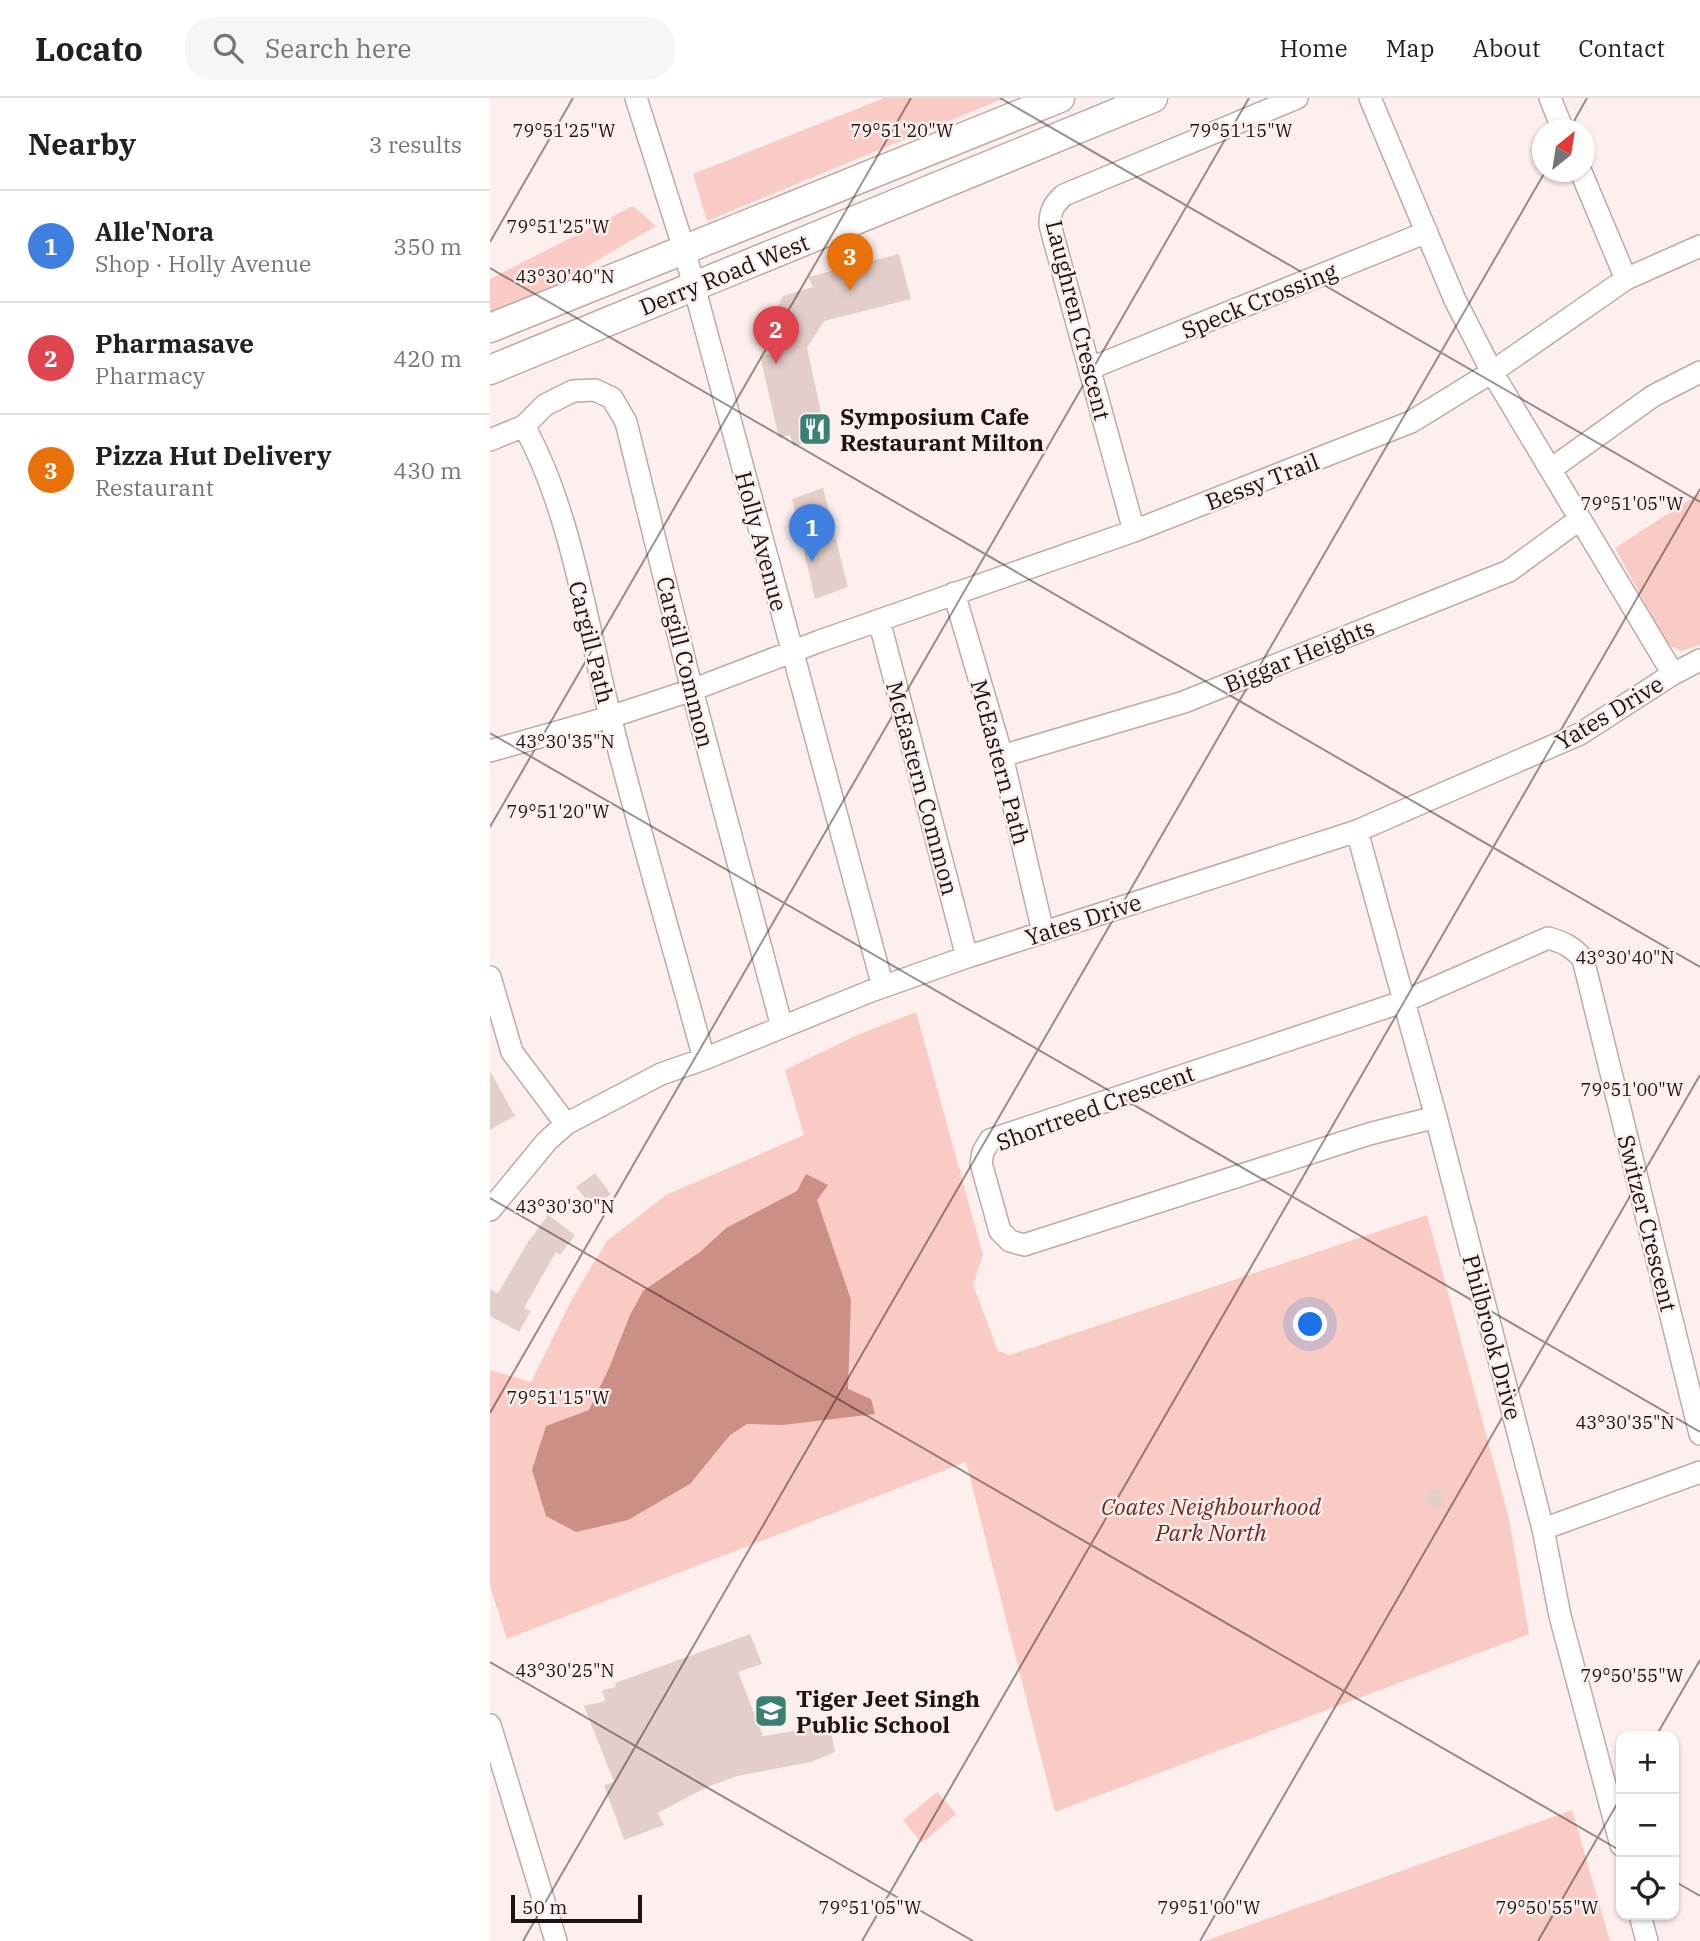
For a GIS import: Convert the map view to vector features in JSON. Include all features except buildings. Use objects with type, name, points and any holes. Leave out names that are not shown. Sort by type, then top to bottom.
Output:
[{"type":"main road","name":"Derry Road West","points":[[490,328],[1060,98]]},
{"type":"main road","name":"Derry Road West","points":[[490,370],[1153,98]]},
{"type":"street","name":"Holly Avenue","points":[[636,98],[684,249],[883,986]]},
{"type":"street","name":"Laughren Crescent","points":[[1134,531],[1050,225],[1050,212],[1064,195],[1297,98]]},
{"type":"street","points":[[1370,98],[1455,300],[1492,372],[1673,674]]},
{"type":"street","points":[[1550,98],[1559,119]]},
{"type":"street","points":[[1585,182],[1626,279]]},
{"type":"street","name":"Speck Crossing","points":[[1091,368],[1427,232]]},
{"type":"street","name":"Bessy Trail","points":[[490,751],[610,717],[692,690],[792,651],[1134,531],[1411,422],[1492,372],[1626,279],[1700,246]]},
{"type":"street","points":[[1551,470],[1653,396],[1700,372]]},
{"type":"street","name":"Cargill Common","points":[[524,426],[545,405],[573,391],[595,390],[612,398],[626,422],[692,690],[782,1027]]},
{"type":"street","points":[[490,440],[524,426]]},
{"type":"street","name":"Cargill Path","points":[[524,426],[540,456],[567,539],[610,717],[704,1059]]},
{"type":"street","name":"Biggar Heights","points":[[1002,756],[1184,702],[1508,571],[1580,519]]},
{"type":"street","name":"McEastern Path","points":[[954,593],[1002,756],[1043,932]]},
{"type":"street","name":"McEastern Common","points":[[879,620],[967,957]]},
{"type":"street","name":"Yates Drive","points":[[490,1210],[547,1141],[566,1124],[661,1074],[883,986],[1357,831],[1580,734],[1673,674],[1700,660]]},
{"type":"street","name":"Philbrook Drive","points":[[1357,831],[1436,1117],[1543,1530],[1560,1616],[1616,1826]]},
{"type":"street","name":"Switzer Crescent","points":[[1405,1001],[1548,938],[1575,949],[1583,959],[1700,1434]]},
{"type":"street","points":[[490,977],[512,1052],[566,1124]]},
{"type":"street","name":"Shortreed Crescent","points":[[1405,1001],[990,1140],[983,1152],[981,1163],[1000,1231],[1010,1241],[1024,1245],[1369,1135],[1436,1117]]},
{"type":"street","points":[[1543,1530],[1700,1472]]},
{"type":"street","points":[[490,1725],[556,1941]]},
{"type":"street","points":[[1641,1920],[1647,1941]]},
{"type":"green space","points":[[884,98],[1005,98],[707,221],[693,174]]},
{"type":"green space","points":[[633,206],[656,226],[490,323],[490,279]]},
{"type":"green space","points":[[1700,493],[1700,645],[1681,651],[1667,644],[1615,548]]},
{"type":"green space","name":"Coates Neighbourhood Park North","points":[[916,1012],[983,1255],[973,1285],[998,1351],[1010,1355],[1427,1215],[1509,1519],[1529,1634],[1055,1812],[966,1462],[507,1639],[490,1586],[490,1370],[531,1382],[573,1297],[607,1241],[666,1195],[804,1135],[785,1070],[857,1035]]},
{"type":"green space","points":[[937,1792],[956,1814],[922,1843],[903,1820]]},
{"type":"green space","points":[[1572,1810],[1610,1941],[1205,1941]]},
{"type":"shaded area","points":[[806,1174],[828,1185],[817,1200],[851,1300],[848,1389],[871,1399],[875,1414],[783,1425],[747,1424],[730,1435],[690,1484],[628,1520],[576,1532],[546,1516],[532,1470],[546,1426],[589,1410],[643,1291],[700,1252],[726,1228],[797,1191]]},
{"type":"place","name":"Pizza Hut Delivery","points":[[850,291]]},
{"type":"place","name":"Pharmasave","points":[[776,364]]},
{"type":"place","name":"Symposium Cafe Restaurant Milton","points":[[815,429]]},
{"type":"place","name":"Alle'Nora","points":[[812,562]]},
{"type":"place","name":"Tiger Jeet Singh Public School","points":[[771,1711]]}]
